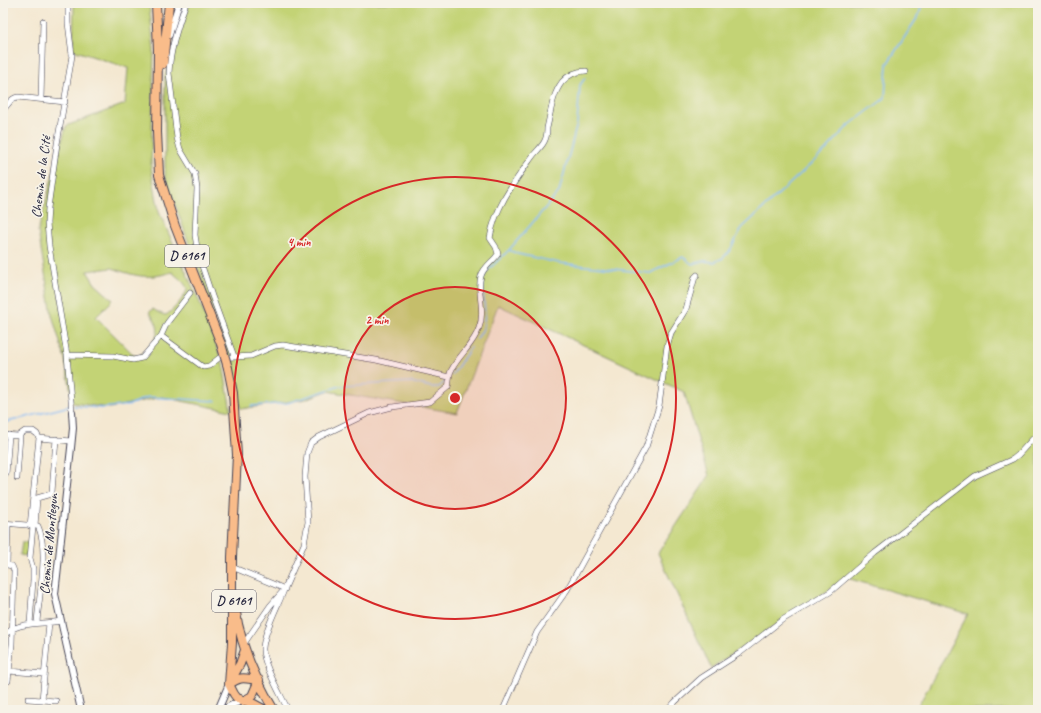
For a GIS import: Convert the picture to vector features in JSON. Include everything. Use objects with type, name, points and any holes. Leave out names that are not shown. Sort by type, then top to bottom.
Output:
[{"type":"main road","name":"D 6161","points":[[156,3],[159,175],[175,226],[222,344],[228,368],[233,393],[237,448],[232,557],[235,609],[249,662],[274,710]]},
{"type":"main road","name":"D 6161","points":[[158,106],[169,3]]},
{"type":"main road","points":[[232,557],[232,643],[229,684],[237,698],[265,710]]},
{"type":"main road","points":[[229,684],[240,664],[244,647]]},
{"type":"main road","points":[[229,684],[234,680],[242,678],[259,680],[252,696],[244,701]]},
{"type":"street","name":"Chemin de la Cité","points":[[68,3],[68,23],[72,55],[57,144],[47,223],[49,246],[67,355],[71,402]]},
{"type":"street","points":[[162,68],[170,29],[178,3]]},
{"type":"street","points":[[186,3],[178,27],[169,64],[177,138],[180,149],[195,174],[197,189],[196,242],[198,254],[234,356]]},
{"type":"street","points":[[41,99],[43,21]]},
{"type":"street","points":[[288,710],[264,659],[263,649],[265,637],[304,544],[308,522],[305,477],[307,453],[311,443],[318,437],[369,413],[392,407],[430,402],[448,387],[451,370],[479,331],[482,308],[480,285],[481,276],[485,268],[495,259],[498,254],[496,247],[490,238],[491,231],[503,202],[535,152],[545,140],[553,99],[558,87],[563,80],[572,73],[586,71]]},
{"type":"street","points":[[3,109],[14,98],[65,102]]},
{"type":"street","points":[[503,710],[537,632],[566,590],[646,447],[659,406],[667,346],[671,334],[686,309],[695,277],[697,275]]},
{"type":"street","points":[[67,355],[113,356],[133,360],[142,358],[161,336],[166,323],[190,293]]},
{"type":"street","points":[[202,294],[206,297],[212,296]]},
{"type":"street","points":[[208,311],[212,296]]},
{"type":"street","points":[[161,336],[203,367],[209,366],[219,358],[251,356],[275,346],[283,345],[376,360],[449,378]]},
{"type":"street","name":"Chemin de Montlegun","points":[[71,402],[72,441],[55,582],[55,594],[81,710]]},
{"type":"street","points":[[6,474],[6,435],[20,435],[25,431],[35,432],[39,438],[34,526]]},
{"type":"street","points":[[668,710],[701,678],[740,653],[782,620],[830,592],[875,553],[975,476],[1018,455],[1038,433]]},
{"type":"street","points":[[17,478],[20,435]]},
{"type":"street","points":[[39,438],[72,441]]},
{"type":"street","points":[[30,624],[33,568],[30,558],[37,498],[51,494],[52,492],[56,439]]},
{"type":"street","points":[[8,681],[12,644],[11,628],[14,571],[12,566],[5,564],[5,524],[34,526],[40,531],[43,549],[37,622]]},
{"type":"street","points":[[232,567],[285,589]]},
{"type":"street","points":[[244,647],[270,606],[285,589]]},
{"type":"street","points":[[4,635],[11,628],[37,622],[49,623],[62,621]]},
{"type":"street","points":[[42,700],[49,623]]},
{"type":"street","points":[[9,671],[44,674]]},
{"type":"street","points":[[218,710],[229,684]]},
{"type":"street","points":[[28,699],[56,701]]},
{"type":"street","points":[[223,710],[244,701]]},
{"type":"green space","points":[[74,3],[149,3],[154,50],[151,167],[159,212],[200,303],[223,364],[231,411],[162,397],[110,408],[73,403],[65,359],[52,315],[38,231],[66,126],[125,104],[128,68],[73,50]],"holes":[[[112,268],[141,276],[155,276],[172,272],[183,282],[187,289],[174,308],[167,314],[163,315],[153,309],[149,312],[157,325],[158,331],[154,340],[140,356],[135,356],[96,317],[113,300],[95,284],[87,271]]]},
{"type":"green space","points":[[190,3],[1038,3],[1038,710],[916,710],[968,614],[847,578],[711,668],[658,553],[709,476],[684,392],[498,305],[457,413],[327,391],[306,399],[241,409],[233,368],[165,176],[165,76]]},
{"type":"green space","points":[[22,542],[29,543],[27,556],[20,555]]},
{"type":"waterway","points":[[509,250],[518,254],[559,263],[650,273],[683,257],[692,264],[704,261],[714,262],[723,258],[730,250],[742,228],[826,150],[848,126],[885,98],[887,64],[919,15],[922,3]]},
{"type":"waterway","points":[[477,339],[483,329],[485,313],[482,280],[486,272],[509,250],[559,192],[577,124],[580,85],[585,78]]},
{"type":"waterway","points":[[452,375],[471,347]]},
{"type":"waterway","points":[[251,406],[287,403],[340,386],[411,382],[431,387],[439,387],[448,379]]},
{"type":"waterway","points":[[74,406],[102,408],[129,405],[148,397],[216,401]]},
{"type":"waterway","points":[[3,423],[70,406]]}]
